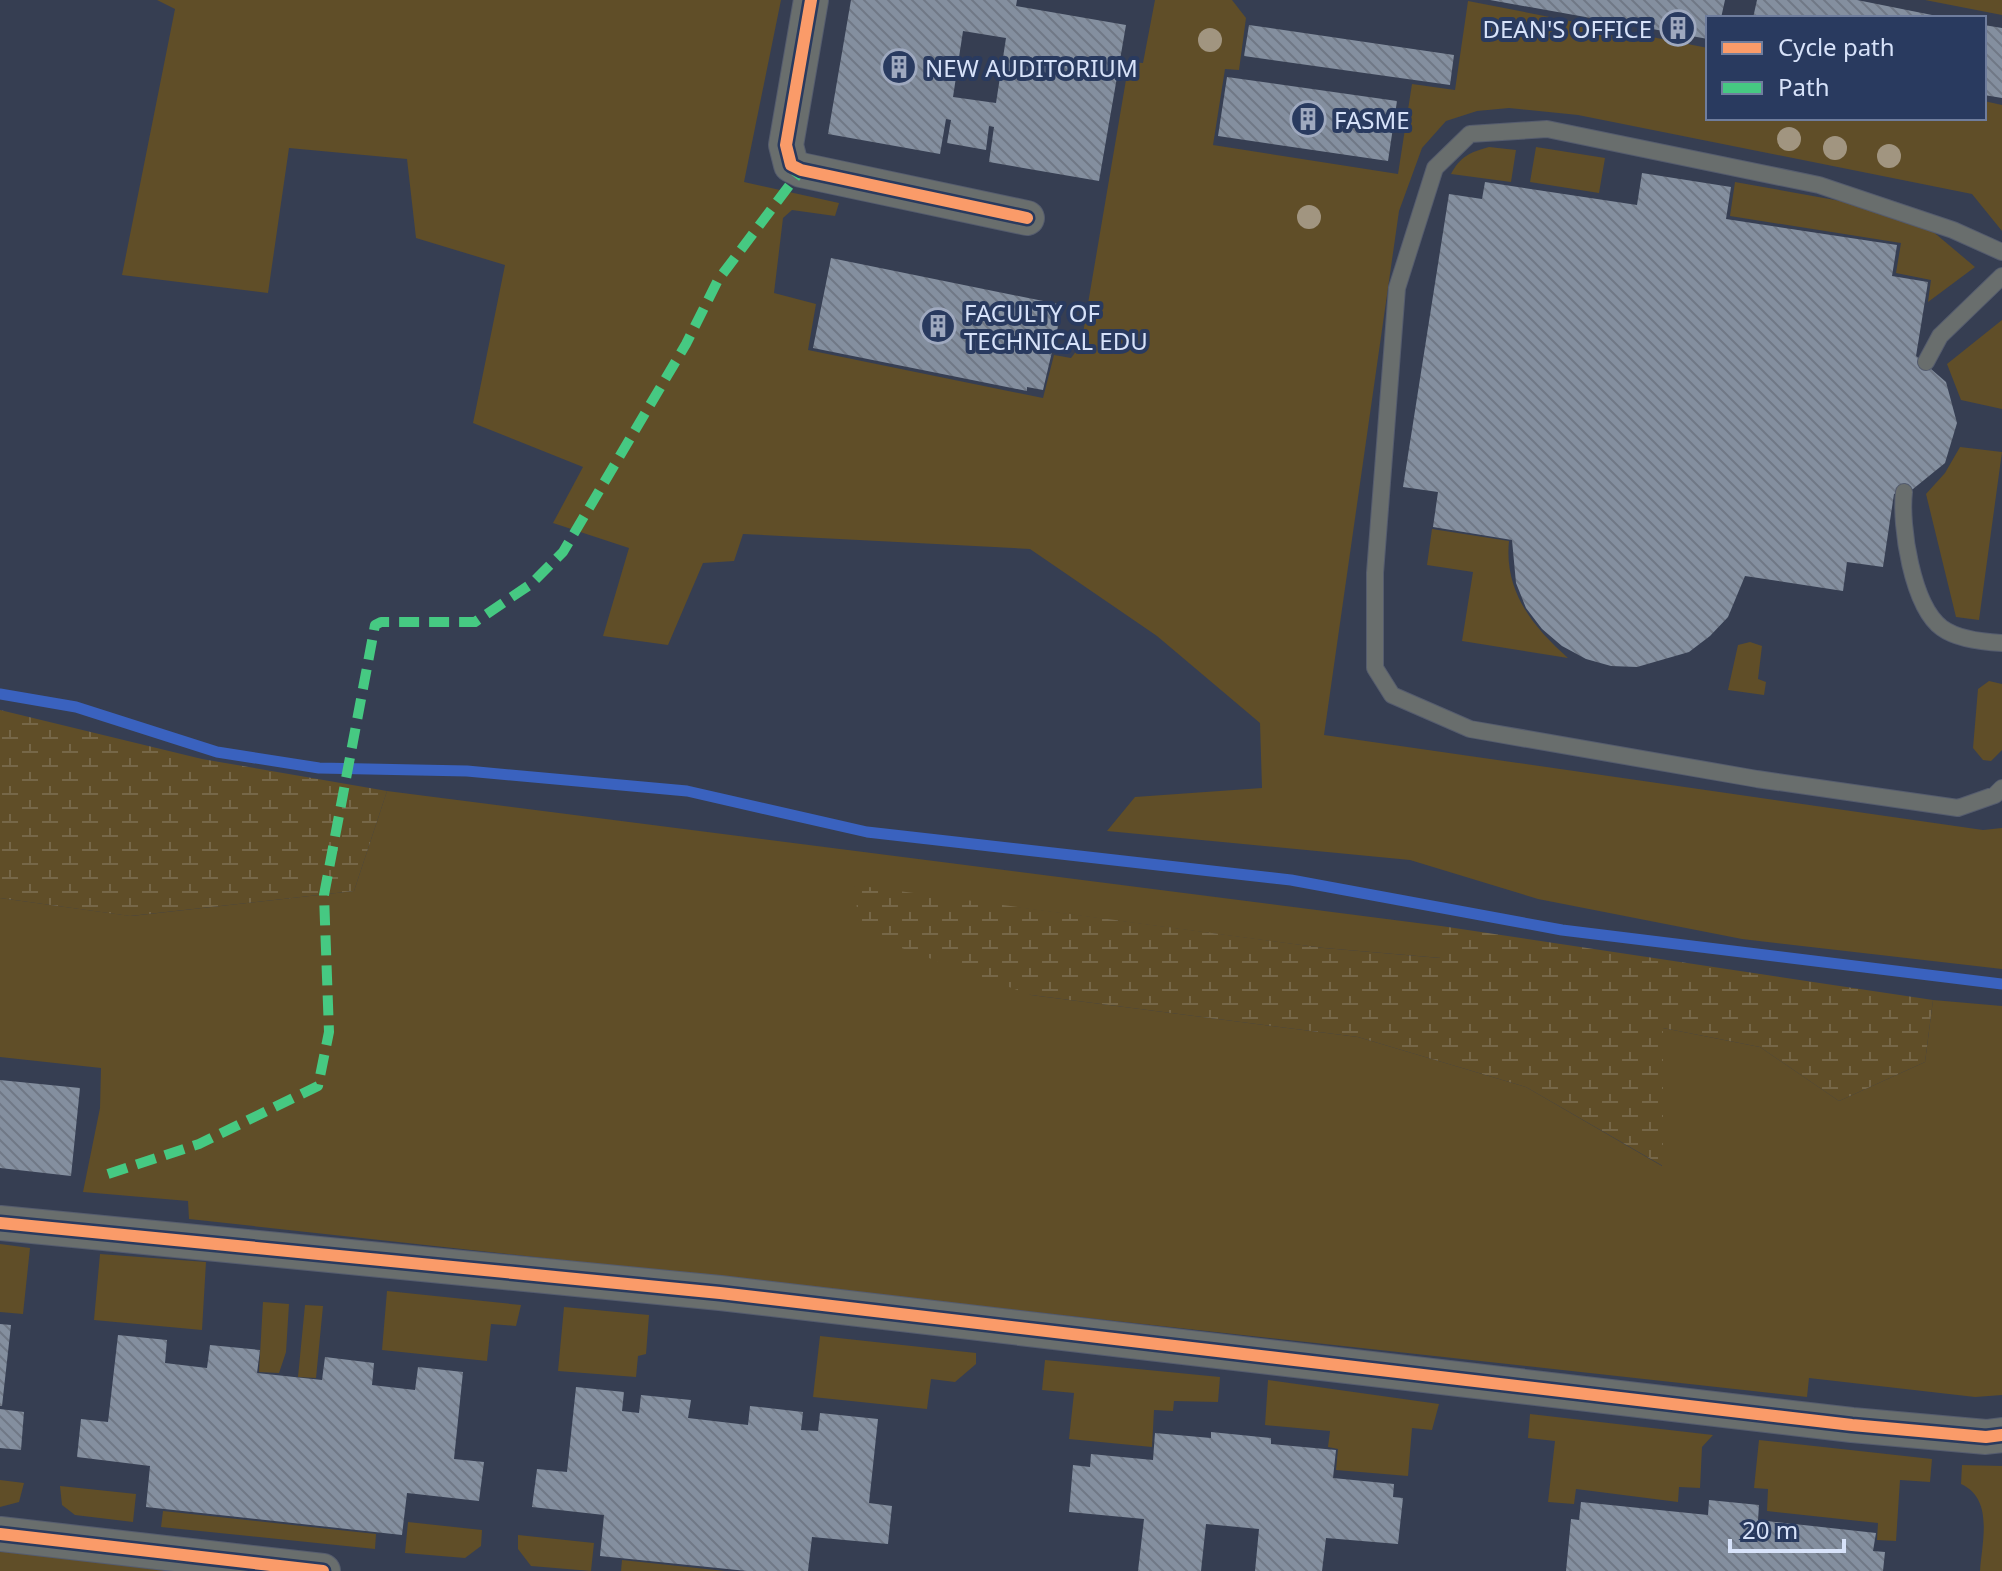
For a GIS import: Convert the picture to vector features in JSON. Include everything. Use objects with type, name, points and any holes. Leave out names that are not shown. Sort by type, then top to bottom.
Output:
[{"type":"street","points":[[811,0],[786,145],[791,165],[801,170],[1027,218]]},
{"type":"street","points":[[0,1223],[720,1293],[1852,1425],[1986,1437],[2002,1435]]},
{"type":"street","points":[[0,1534],[323,1571]]},
{"type":"lane","points":[[2002,252],[1953,230],[1819,185],[1547,129],[1470,134],[1435,168],[1397,288],[1375,573],[1375,668],[1392,695],[1470,729],[1757,779],[1958,808],[1995,795],[2002,788]]},
{"type":"lane","points":[[1926,362],[1940,336],[2002,276]]},
{"type":"lane","points":[[1904,492],[1902,512],[1911,566],[1928,608],[1941,627],[1980,642],[2002,643]]},
{"type":"green space","points":[[157,0],[781,0],[744,182],[839,203],[835,216],[792,210],[783,218],[774,293],[816,304],[808,350],[1043,398],[1054,355],[1071,358],[1081,345],[1129,62],[1143,63],[1155,0],[1232,0],[1246,18],[1239,70],[1225,69],[1213,145],[1398,174],[1412,84],[1455,90],[1468,1],[1706,48],[1706,120],[1986,120],[1986,101],[2002,105],[2002,231],[1972,194],[1578,115],[1509,108],[1477,111],[1446,121],[1422,148],[1399,211],[1324,735],[1983,830],[2002,828],[2002,969],[1742,939],[1538,899],[1410,860],[1107,831],[1135,797],[1262,788],[1260,723],[1157,636],[1030,549],[743,534],[734,561],[703,563],[668,645],[603,636],[629,548],[553,523],[583,467],[473,423],[505,265],[416,238],[407,159],[289,148],[268,293],[122,275],[175,9]]},
{"type":"green space","points":[[1925,0],[2002,0],[2002,15]]},
{"type":"green space","points":[[1489,147],[1516,150],[1511,182],[1451,174],[1466,156]]},
{"type":"green space","points":[[1536,147],[1605,158],[1599,193],[1530,182]]},
{"type":"green space","points":[[1735,182],[1896,211],[1918,219],[1975,267],[1928,302],[1931,280],[1896,273],[1901,243],[1730,216]]},
{"type":"green space","points":[[2002,320],[2002,409],[1961,400],[1947,364]]},
{"type":"green space","points":[[1960,447],[2002,452],[1979,620],[1956,617],[1926,494],[1945,473]]},
{"type":"green space","points":[[1432,529],[1509,541],[1511,576],[1523,606],[1543,633],[1568,658],[1462,641],[1473,572],[1427,565]]},
{"type":"green space","points":[[1750,642],[1762,646],[1758,679],[1766,682],[1764,695],[1728,690],[1738,645]]},
{"type":"green space","points":[[1989,681],[2002,684],[2002,750],[1991,761],[1983,760],[1973,748],[1978,689]]},
{"type":"green space","points":[[0,710],[202,759],[387,791],[354,891],[130,916],[0,898]]},
{"type":"green space","points":[[387,791],[1441,926],[1441,958],[1324,948],[854,886],[1031,995],[1358,1037],[1526,1087],[1662,1166],[1663,1028],[1760,1047],[1839,1101],[1925,1062],[1933,1000],[2002,1006],[2002,1395],[1975,1397],[1809,1378],[1807,1397],[189,1219],[188,1201],[83,1192],[100,1108],[101,1068],[0,1057],[0,898],[131,916],[354,891]]},
{"type":"green space","points":[[854,885],[1324,948],[1440,958],[1441,926],[1933,1000],[1925,1062],[1839,1101],[1760,1047],[1663,1028],[1663,1166],[1526,1087],[1358,1037],[1031,995],[860,933]]},
{"type":"green space","points":[[0,1244],[30,1248],[23,1314],[0,1312]]},
{"type":"green space","points":[[100,1254],[206,1262],[202,1330],[94,1320]]},
{"type":"green space","points":[[387,1291],[521,1305],[516,1326],[491,1324],[487,1361],[382,1350]]},
{"type":"green space","points":[[263,1302],[289,1304],[286,1352],[279,1373],[259,1372]]},
{"type":"green space","points":[[305,1305],[323,1306],[316,1378],[298,1377]]},
{"type":"green space","points":[[564,1307],[649,1315],[646,1354],[638,1356],[636,1377],[558,1371]]},
{"type":"green space","points":[[820,1336],[976,1353],[976,1364],[955,1382],[931,1379],[927,1409],[813,1397]]},
{"type":"green space","points":[[1045,1360],[1220,1377],[1218,1402],[1174,1401],[1173,1411],[1154,1410],[1152,1447],[1069,1439],[1074,1393],[1042,1390]]},
{"type":"green space","points":[[1268,1380],[1439,1404],[1432,1430],[1412,1428],[1408,1476],[1336,1470],[1338,1449],[1328,1447],[1330,1431],[1265,1425]]},
{"type":"green space","points":[[1530,1414],[1713,1435],[1702,1447],[1700,1488],[1679,1487],[1678,1502],[1576,1489],[1574,1504],[1548,1502],[1555,1441],[1528,1438]]},
{"type":"green space","points":[[1759,1440],[1932,1459],[1930,1482],[1900,1480],[1896,1541],[1877,1540],[1878,1523],[1767,1511],[1768,1489],[1754,1488]]},
{"type":"green space","points":[[1962,1465],[2002,1466],[2002,1571],[1980,1571],[1984,1534],[1982,1510],[1971,1491],[1961,1484]]},
{"type":"green space","points":[[0,1480],[24,1483],[19,1502],[0,1507]]},
{"type":"green space","points":[[60,1486],[136,1494],[133,1522],[75,1515],[62,1505]]},
{"type":"green space","points":[[163,1511],[376,1534],[375,1549],[161,1527]]},
{"type":"green space","points":[[408,1522],[482,1530],[481,1546],[465,1558],[405,1553]]},
{"type":"green space","points":[[518,1535],[594,1543],[591,1571],[531,1566],[518,1549]]},
{"type":"green space","points":[[0,1551],[177,1571],[0,1571]]},
{"type":"green space","points":[[622,1560],[725,1571],[621,1571]]},
{"type":"building","name":"NEW AUDITORIUM","points":[[851,0],[1017,0],[1016,6],[1126,25],[1099,181],[989,162],[994,127],[989,126],[986,150],[947,143],[951,120],[946,119],[940,154],[828,134]],"holes":[[[963,31],[1006,38],[996,103],[953,97]]]},
{"type":"building","name":"DEAN'S OFFICE","points":[[1490,0],[1725,0],[1721,16],[1706,16],[1706,39]]},
{"type":"building","points":[[1757,0],[1857,0],[1937,16],[1753,16]]},
{"type":"building","points":[[1249,25],[1454,55],[1450,85],[1244,56]]},
{"type":"building","points":[[1986,25],[2002,28],[2002,98],[1986,95]]},
{"type":"building","name":"FASME","points":[[1227,77],[1397,101],[1388,161],[1218,136]]},
{"type":"building","points":[[1642,173],[1731,187],[1726,219],[1897,245],[1892,276],[1928,282],[1916,356],[1946,382],[1957,423],[1945,463],[1913,489],[1894,494],[1883,567],[1847,562],[1843,591],[1745,576],[1728,617],[1710,636],[1689,652],[1637,667],[1611,666],[1586,659],[1562,646],[1542,629],[1526,608],[1516,583],[1512,540],[1433,527],[1438,492],[1403,487],[1449,194],[1482,199],[1485,182],[1637,205]]},
{"type":"building","name":"FACULTY OF TECHNICAL EDU","points":[[831,258],[1063,305],[1043,390],[1027,387],[1027,391],[813,348]]},
{"type":"building","points":[[0,1080],[80,1088],[71,1176],[0,1168]]},
{"type":"building","points":[[0,1324],[11,1325],[2,1406],[0,1406]]},
{"type":"building","points":[[118,1335],[167,1340],[165,1363],[207,1368],[210,1345],[260,1350],[257,1373],[322,1380],[325,1357],[374,1363],[372,1385],[415,1390],[418,1367],[463,1372],[454,1459],[484,1462],[479,1501],[407,1493],[402,1535],[146,1507],[150,1466],[77,1457],[81,1419],[108,1422]]},
{"type":"building","points":[[576,1387],[624,1392],[622,1411],[639,1413],[641,1395],[691,1400],[688,1418],[748,1425],[750,1406],[803,1412],[801,1430],[818,1431],[820,1413],[878,1419],[869,1503],[892,1506],[888,1544],[812,1537],[808,1571],[747,1571],[600,1556],[604,1515],[532,1507],[537,1469],[567,1472]]},
{"type":"building","points":[[0,1409],[24,1412],[21,1450],[0,1448]]},
{"type":"building","points":[[1211,1432],[1271,1438],[1271,1444],[1336,1450],[1333,1478],[1394,1484],[1393,1497],[1403,1498],[1398,1544],[1326,1538],[1322,1571],[1255,1571],[1259,1529],[1206,1524],[1201,1571],[1138,1571],[1144,1519],[1069,1512],[1073,1465],[1090,1467],[1091,1454],[1153,1460],[1155,1433],[1211,1438]]},
{"type":"building","points":[[1709,1500],[1759,1505],[1758,1520],[1876,1533],[1873,1551],[1885,1552],[1883,1571],[1566,1571],[1571,1519],[1579,1520],[1581,1502],[1708,1515]]},
{"type":"waterway","points":[[0,694],[76,707],[217,752],[319,768],[467,771],[687,791],[867,832],[1291,880],[1562,930],[2002,984]]},
{"type":"marked path","points":[[108,1174],[199,1144],[318,1086],[329,1032],[324,895],[375,625],[381,622],[475,622],[531,584],[563,552],[686,344],[718,280],[801,170]]},
{"type":"cycle path","points":[[811,0],[786,145],[791,165],[801,170],[1027,218]]},
{"type":"cycle path","points":[[0,1223],[720,1293],[1852,1425],[1986,1437],[2002,1435]]},
{"type":"cycle path","points":[[0,1534],[323,1571]]},
{"type":"place","name":"DEAN'S OFFICE","points":[[1678,28]]},
{"type":"place","name":"NEW AUDITORIUM","points":[[899,67]]},
{"type":"place","name":"FASME","points":[[1308,119]]},
{"type":"place","name":"FACULTY OF TECHNICAL EDU","points":[[938,326]]}]
